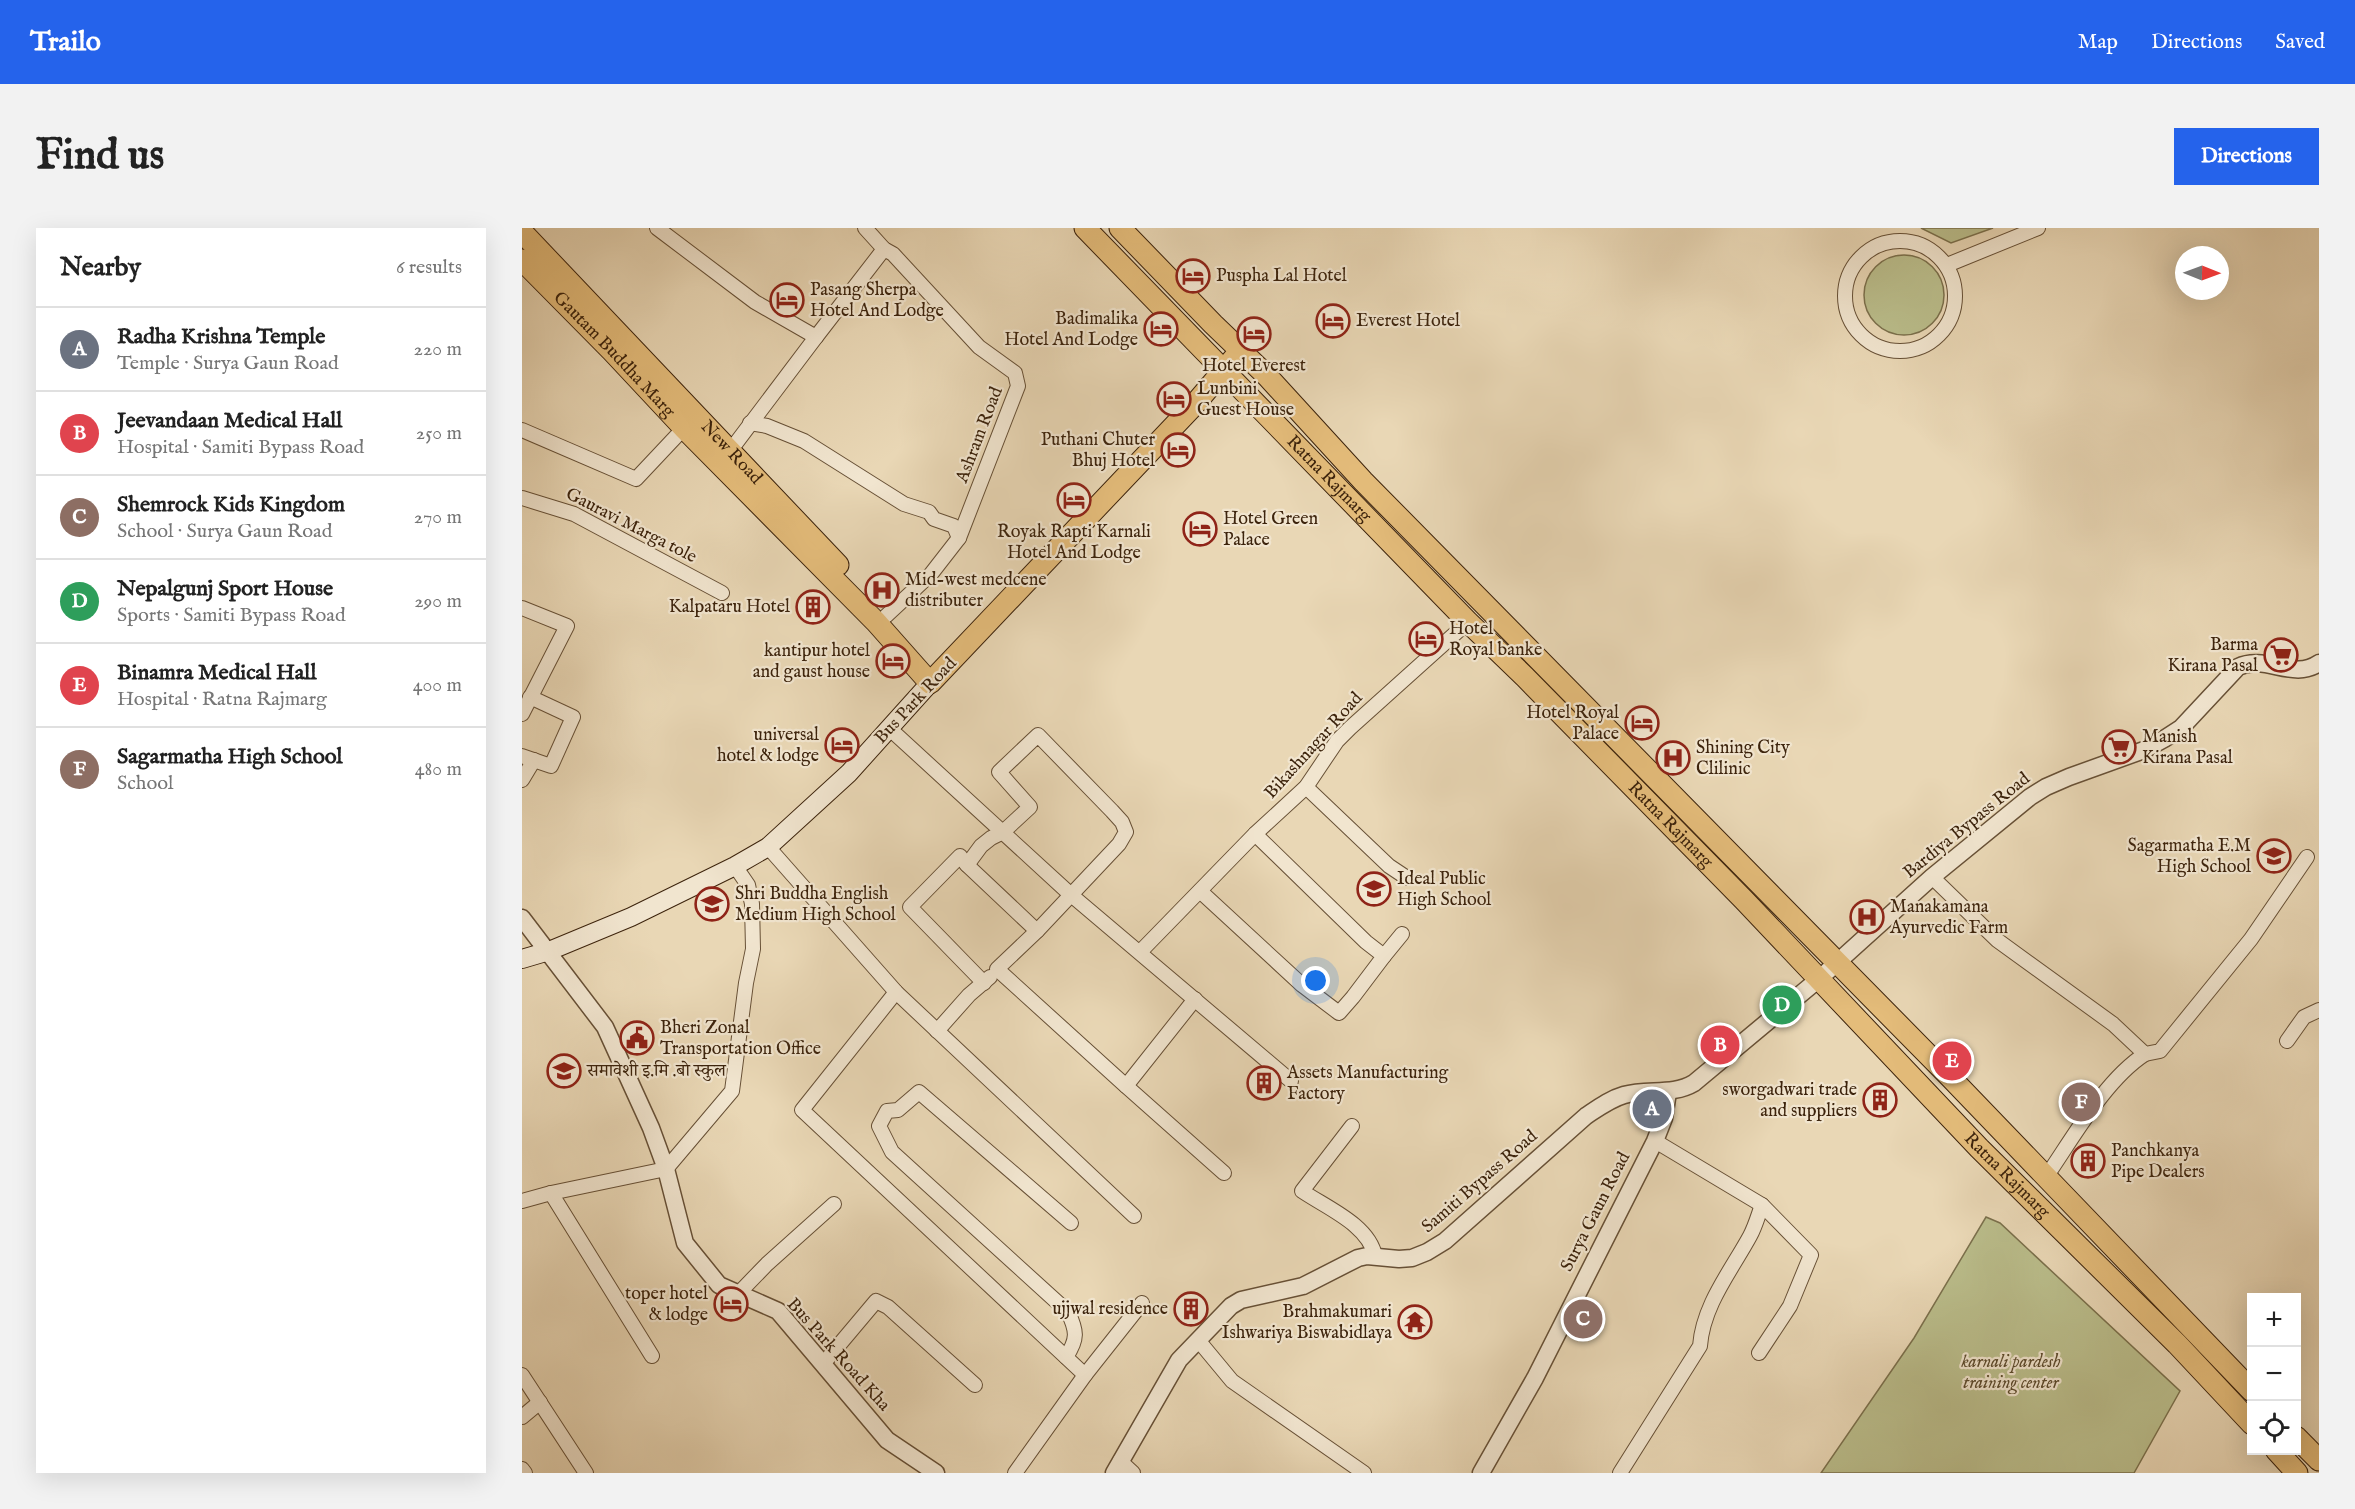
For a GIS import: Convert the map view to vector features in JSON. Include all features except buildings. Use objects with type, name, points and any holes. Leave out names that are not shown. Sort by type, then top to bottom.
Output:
[{"type":"main road","name":"Ratna Rajmarg","points":[[1084,228],[1468,622],[1525,677],[1820,978],[1978,1148],[2177,1344],[2247,1419]]},
{"type":"main road","name":"Ratna Rajmarg","points":[[1120,228],[1241,350],[1363,481],[1838,963],[2247,1386]]},
{"type":"main road","name":"New Road","points":[[522,232],[886,616],[936,677]]},
{"type":"main road","name":"Gautam Buddha Marg","points":[[522,260],[876,622],[936,677]]},
{"type":"main road","name":"Bus Park Road","points":[[522,959],[549,951],[632,917],[768,847],[849,773],[936,677],[1224,371],[1241,350]]},
{"type":"main road","points":[[1525,677],[1540,660]]},
{"type":"main road","points":[[2301,1442],[2319,1460]]},
{"type":"main road","points":[[2281,1455],[2297,1473]]},
{"type":"street","points":[[657,228],[754,302],[816,337]]},
{"type":"street","name":"Ashram Road","points":[[865,228],[884,249],[893,254],[979,347],[1015,373],[1018,386],[959,538],[931,574],[886,616]]},
{"type":"street","points":[[1947,265],[2038,228]]},
{"type":"street","points":[[1891,240],[1904,240],[1921,244],[1936,252],[1947,265],[1954,281],[1956,299],[1953,316],[1944,331],[1930,344],[1912,351],[1893,351],[1875,346],[1860,334],[1850,319],[1845,301],[1846,282],[1854,265],[1866,252],[1891,240]]},
{"type":"street","points":[[730,451],[884,249]]},
{"type":"street","points":[[750,423],[767,426],[804,441],[904,504],[929,512],[934,519],[954,526],[959,538]]},
{"type":"street","points":[[522,430],[636,479],[684,428]]},
{"type":"street","name":"Gauravi Marga tole","points":[[522,498],[574,514],[722,593]]},
{"type":"street","points":[[522,608],[567,626],[522,714]]},
{"type":"street","name":"Bikashnagar Road","points":[[1141,951],[1256,834],[1306,787],[1337,741],[1468,622]]},
{"type":"street","name":"Bardiya Bypass Road","points":[[1838,963],[1932,877],[2046,787],[2144,750],[2181,728],[2238,667],[2255,662],[2304,670],[2319,663]]},
{"type":"street","points":[[522,780],[528,758],[551,766],[573,717],[530,697]]},
{"type":"street","points":[[890,729],[1070,894],[1141,951],[1292,1081]]},
{"type":"street","points":[[937,1031],[969,995],[1038,931],[1119,844],[1126,832],[1122,822],[1038,735],[999,772],[1030,807],[1003,832],[981,846],[967,865]]},
{"type":"street","points":[[1306,787],[1389,866],[1407,878]]},
{"type":"street","points":[[1256,834],[1365,942],[1384,956]]},
{"type":"street","points":[[768,847],[896,992],[1134,1216]]},
{"type":"street","points":[[984,983],[910,907],[960,856],[1038,931]]},
{"type":"street","points":[[2046,1177],[2085,1119],[2127,1066],[2145,1054],[2160,1051],[2251,939],[2307,857]]},
{"type":"street","points":[[522,1201],[551,1192],[666,1169],[732,1091],[753,949],[752,904],[748,885],[735,866]]},
{"type":"street","points":[[1932,877],[1997,940],[2112,1024],[2145,1054]]},
{"type":"street","points":[[1200,891],[1302,984],[1339,1013],[1402,934]]},
{"type":"street","name":"Bus Park Road Kha","points":[[522,918],[604,1027],[651,1128],[666,1169],[685,1243],[719,1285],[778,1311],[887,1440],[936,1473]]},
{"type":"street","name":"Samiti Bypass Road","points":[[1117,1467],[1179,1360],[1232,1306],[1241,1300],[1304,1286],[1358,1258],[1375,1256],[1399,1259],[1427,1252],[1445,1241],[1586,1116],[1610,1100],[1640,1092],[1668,1092],[1686,1088],[1695,1083],[1838,963]]},
{"type":"street","points":[[997,969],[1224,1173]]},
{"type":"street","points":[[896,992],[802,1110],[1085,1375]]},
{"type":"street","points":[[1126,1086],[1195,999]]},
{"type":"street","points":[[2287,1041],[2304,1017],[2319,1010]]},
{"type":"street","points":[[1066,1357],[1074,1346],[1076,1327],[1068,1312],[892,1152],[879,1126],[887,1111],[898,1110],[919,1092],[1071,1223]]},
{"type":"street","name":"Surya Gaun Road","points":[[1481,1473],[1535,1378],[1655,1141],[1664,1118],[1668,1092]]},
{"type":"street","points":[[1353,1126],[1302,1191],[1360,1229],[1373,1248],[1375,1256]]},
{"type":"street","points":[[1655,1141],[1762,1205],[1811,1255],[1790,1306],[1759,1353]]},
{"type":"street","points":[[551,1192],[652,1356]]},
{"type":"street","points":[[738,1294],[767,1264],[834,1204]]},
{"type":"street","points":[[1625,1470],[1700,1346],[1701,1327],[1752,1233],[1762,1205]]},
{"type":"street","points":[[823,1364],[876,1301],[888,1307],[975,1385]]},
{"type":"street","points":[[1015,1473],[1085,1375],[1142,1303]]},
{"type":"street","points":[[1198,1340],[1232,1381],[1364,1473]]},
{"type":"street","points":[[522,1375],[586,1473]]},
{"type":"street","points":[[522,1417],[540,1402]]},
{"type":"street","points":[[1117,1467],[1133,1473]]},
{"type":"street","points":[[522,1469],[525,1473]]},
{"type":"green space","points":[[1921,228],[1993,228],[1951,243]]},
{"type":"green space","points":[[1904,255],[1919,258],[1932,267],[1941,280],[1944,295],[1941,310],[1932,323],[1919,332],[1904,335],[1889,332],[1876,323],[1867,310],[1864,295],[1867,280],[1876,267],[1889,258]]},
{"type":"green space","name":"karnali pardesh training center","points":[[1986,1217],[2000,1223],[2180,1391],[2134,1473],[1821,1473],[1914,1338]]},
{"type":"place","name":"Puspha Lal Hotel","points":[[1193,276]]},
{"type":"place","name":"Pasang Sherpa Hotel And Lodge","points":[[787,300]]},
{"type":"place","name":"Everest Hotel","points":[[1333,321]]},
{"type":"place","name":"Badimalika Hotel And Lodge","points":[[1161,329]]},
{"type":"place","name":"Hotel Everest","points":[[1254,334]]},
{"type":"place","name":"Lunbini Guest House","points":[[1174,399]]},
{"type":"place","name":"Puthani Chuter Bhuj Hotel","points":[[1178,450]]},
{"type":"place","name":"Royak Rapti Karnali Hotel And Lodge","points":[[1074,500]]},
{"type":"place","name":"Hotel Green Palace","points":[[1200,529]]},
{"type":"place","name":"Mid-west medcene distributer","points":[[882,590]]},
{"type":"place","name":"Kalpataru Hotel","points":[[813,607]]},
{"type":"place","name":"Hotel Royal banke","points":[[1426,639]]},
{"type":"place","name":"Barma Kirana Pasal","points":[[2281,655]]},
{"type":"place","name":"kantipur hotel and gaust house","points":[[893,661]]},
{"type":"place","name":"Hotel Royal Palace","points":[[1642,723]]},
{"type":"place","name":"universal hotel & lodge","points":[[842,745]]},
{"type":"place","name":"Manish Kirana Pasal","points":[[2119,747]]},
{"type":"place","name":"Shining City Clilinic","points":[[1673,758]]},
{"type":"place","name":"Sagarmatha E.M High School","points":[[2274,856]]},
{"type":"place","name":"Ideal Public High School","points":[[1374,889]]},
{"type":"place","name":"Shri Buddha English Medium High School","points":[[712,904]]},
{"type":"place","name":"Manakamana Ayurvedic Farm","points":[[1867,917]]},
{"type":"place","name":"Nepalgunj Sport House","points":[[1782,1005]]},
{"type":"place","name":"Bheri Zonal Transportation Office","points":[[637,1038]]},
{"type":"place","name":"Jeevandaan Medical Hall","points":[[1720,1045]]},
{"type":"place","name":"Binamra Medical Hall","points":[[1952,1061]]},
{"type":"place","name":"समावेशी इ.मि .बाे स्कुल","points":[[564,1071]]},
{"type":"place","name":"Assets Manufacturing Factory","points":[[1264,1083]]},
{"type":"place","name":"sworgadwari trade and suppliers","points":[[1880,1100]]},
{"type":"place","name":"Sagarmatha High School","points":[[2081,1102]]},
{"type":"place","name":"Radha Krishna Temple","points":[[1652,1109]]},
{"type":"place","name":"Panchkanya Pipe Dealers","points":[[2088,1161]]},
{"type":"place","name":"toper hotel & lodge","points":[[731,1304]]},
{"type":"place","name":"ujjwal residence","points":[[1191,1309]]},
{"type":"place","name":"Shemrock Kids Kingdom","points":[[1583,1319]]},
{"type":"place","name":"Brahmakumari Ishwariya Biswabidlaya","points":[[1415,1322]]}]
